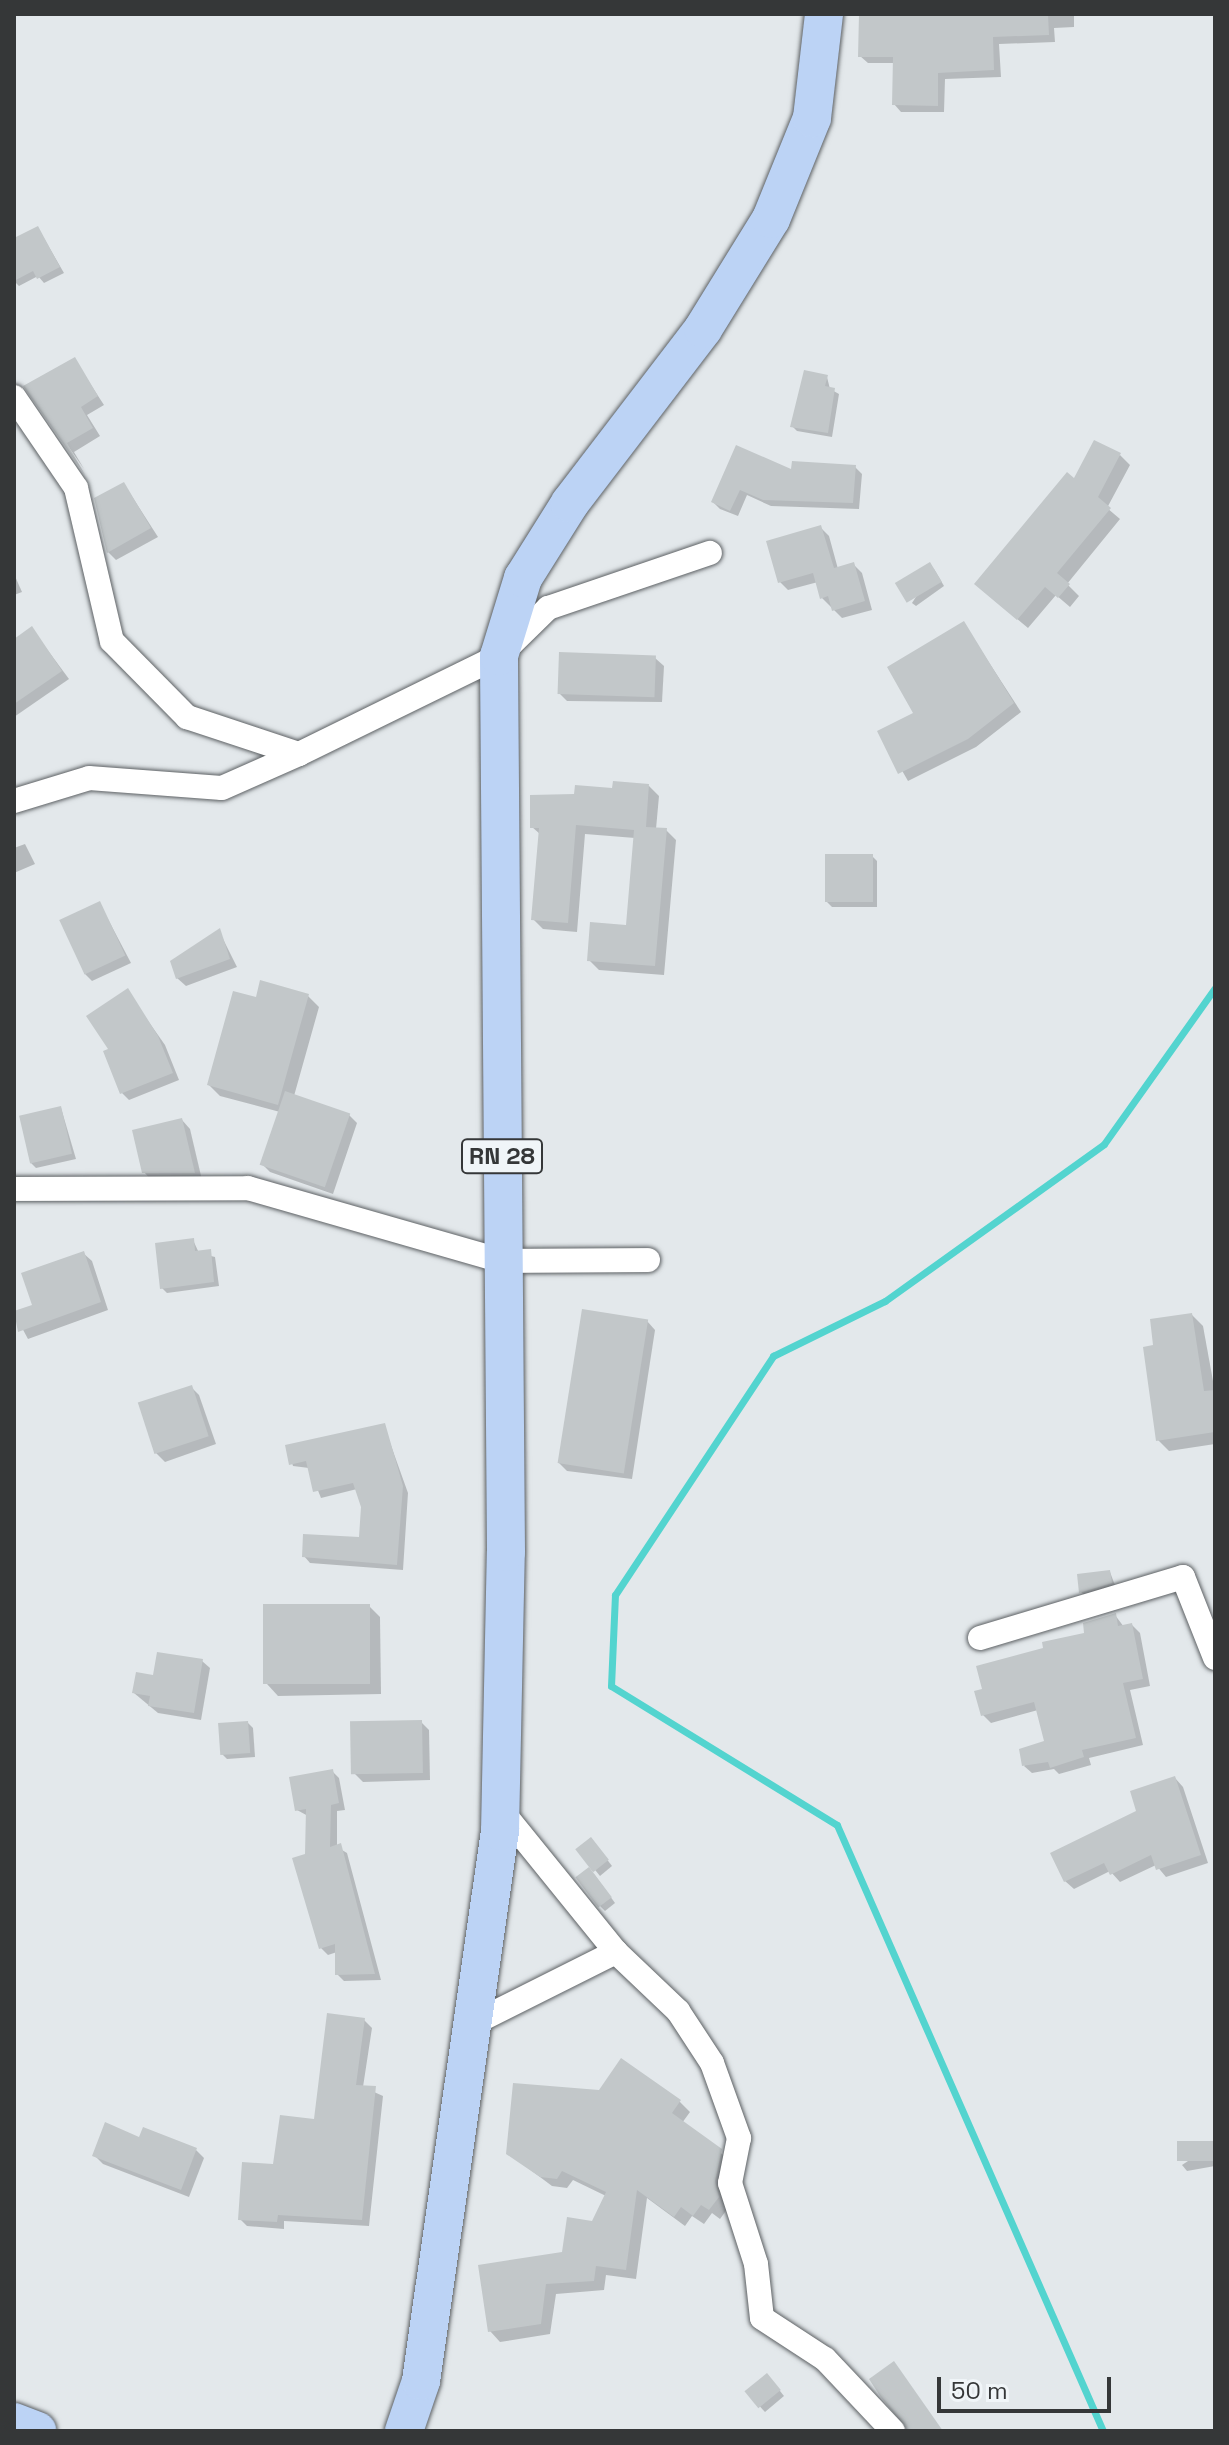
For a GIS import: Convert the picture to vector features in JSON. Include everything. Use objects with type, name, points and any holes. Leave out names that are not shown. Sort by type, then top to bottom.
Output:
[{"type":"main road","name":"RN 28","points":[[409,2428],[421,2381],[474,2023],[501,1810],[506,1552],[499,656],[523,578],[570,503],[703,329],[771,219],[812,118],[824,14]]},
{"type":"main road","points":[[14,2422],[37,2431]]},
{"type":"street","points":[[14,397],[76,488],[112,641],[187,717],[299,754]]},
{"type":"street","points":[[14,801],[89,778],[222,788],[299,754],[499,656],[548,608],[710,553]]},
{"type":"street","points":[[14,1189],[248,1188],[503,1261],[648,1260]]},
{"type":"street","points":[[980,1638],[1183,1577],[1215,1658]]},
{"type":"street","points":[[501,1810],[616,1952],[678,2011],[712,2063],[739,2138],[730,2183],[756,2264],[762,2318],[825,2359],[893,2431]]},
{"type":"street","points":[[474,2023],[616,1952]]},
{"type":"building","points":[[859,14],[1048,14],[1049,35],[993,37],[994,70],[938,73],[938,106],[892,105],[893,57],[858,57]]},
{"type":"building","points":[[38,226],[60,267],[37,279],[33,271],[14,281],[14,238]]},
{"type":"building","points":[[75,357],[98,396],[81,407],[93,428],[67,443],[85,475],[23,386]]},
{"type":"building","points":[[804,370],[828,375],[825,386],[835,388],[828,433],[790,427]]},
{"type":"building","points":[[1094,440],[1121,453],[1098,497],[1111,508],[1057,573],[1070,584],[1058,598],[1045,587],[1017,620],[974,584],[1067,472],[1074,478]]},
{"type":"building","points":[[736,445],[791,469],[792,461],[856,465],[853,503],[763,500],[740,490],[730,511],[711,502]]},
{"type":"building","points":[[124,482],[151,528],[107,553],[94,498]]},
{"type":"building","points":[[821,525],[834,568],[854,562],[865,601],[832,611],[828,596],[820,599],[813,573],[778,583],[766,541]]},
{"type":"building","points":[[930,562],[942,582],[907,603],[895,583]]},
{"type":"building","points":[[964,621],[1014,703],[968,739],[898,774],[877,731],[913,713],[887,667]]},
{"type":"building","points":[[32,626],[62,671],[14,704],[14,639]]},
{"type":"building","points":[[559,652],[656,655],[654,697],[558,694]]},
{"type":"building","points":[[613,781],[649,784],[646,827],[667,828],[655,966],[587,961],[590,922],[626,925],[634,830],[576,825],[568,923],[531,920],[539,828],[530,828],[530,795],[574,794],[575,785],[612,788]]},
{"type":"building","points":[[825,854],[873,854],[873,902],[825,902]]},
{"type":"building","points":[[100,901],[125,955],[85,974],[59,920]]},
{"type":"building","points":[[220,928],[230,959],[176,979],[170,961]]},
{"type":"building","points":[[260,980],[309,994],[278,1105],[207,1085],[233,991],[256,997]]},
{"type":"building","points":[[128,988],[158,1036],[173,1073],[120,1094],[103,1051],[108,1049],[86,1016]]},
{"type":"building","points":[[285,1091],[350,1113],[325,1187],[260,1165]]},
{"type":"building","points":[[61,1106],[72,1154],[30,1163],[19,1116]]},
{"type":"building","points":[[182,1118],[195,1173],[142,1173],[132,1130]]},
{"type":"building","points":[[194,1238],[195,1251],[211,1249],[214,1282],[160,1289],[155,1243]]},
{"type":"building","points":[[84,1251],[101,1302],[18,1332],[14,1311],[32,1305],[21,1273]]},
{"type":"building","points":[[582,1309],[648,1319],[624,1474],[558,1463]]},
{"type":"building","points":[[1192,1313],[1204,1391],[1215,1390],[1215,1432],[1156,1441],[1143,1347],[1153,1345],[1150,1319]]},
{"type":"building","points":[[192,1385],[209,1436],[154,1454],[138,1403]]},
{"type":"building","points":[[385,1423],[403,1486],[397,1565],[302,1557],[303,1534],[359,1537],[361,1507],[353,1483],[313,1492],[306,1461],[289,1465],[285,1445]]},
{"type":"building","points":[[1110,1570],[1112,1583],[1079,1593],[1077,1574]]},
{"type":"building","points":[[263,1604],[370,1604],[370,1684],[263,1684]]},
{"type":"building","points":[[1116,1613],[1118,1626],[1132,1623],[1143,1679],[1123,1683],[1136,1738],[1082,1750],[1084,1757],[1050,1768],[1048,1762],[1022,1766],[1019,1749],[1044,1741],[1034,1702],[981,1716],[974,1691],[982,1689],[976,1666],[1043,1648],[1042,1642],[1084,1633],[1083,1623]]},
{"type":"building","points":[[157,1652],[203,1659],[194,1713],[148,1706],[150,1696],[132,1693],[136,1672],[153,1675]]},
{"type":"building","points":[[422,1720],[423,1773],[351,1774],[350,1721]]},
{"type":"building","points":[[248,1721],[250,1753],[220,1755],[218,1723]]},
{"type":"building","points":[[333,1769],[339,1803],[331,1805],[330,1847],[341,1843],[375,1974],[335,1975],[335,1944],[319,1949],[292,1858],[305,1854],[306,1809],[295,1811],[289,1777]]},
{"type":"building","points":[[1175,1776],[1201,1855],[1156,1870],[1151,1855],[1110,1875],[1104,1863],[1064,1882],[1050,1853],[1136,1811],[1130,1791]]},
{"type":"building","points":[[591,1837],[609,1860],[593,1872],[575,1849]]},
{"type":"building","points":[[589,1867],[612,1897],[598,1908],[575,1877]]},
{"type":"building","points":[[327,2013],[365,2018],[356,2085],[376,2086],[362,2220],[278,2215],[277,2222],[238,2220],[242,2162],[273,2164],[280,2115],[314,2119]]},
{"type":"building","points":[[621,2058],[681,2100],[672,2113],[722,2149],[715,2181],[719,2197],[709,2210],[701,2205],[693,2216],[681,2207],[674,2217],[637,2190],[626,2270],[596,2266],[594,2281],[546,2284],[541,2324],[488,2332],[478,2265],[562,2252],[567,2217],[592,2221],[606,2192],[562,2171],[557,2179],[540,2177],[506,2154],[513,2083],[599,2090]]},
{"type":"building","points":[[105,2122],[139,2137],[143,2127],[197,2148],[181,2190],[92,2156]]},
{"type":"building","points":[[1177,2141],[1215,2141],[1215,2161],[1177,2161]]},
{"type":"building","points":[[894,2361],[943,2431],[908,2431],[880,2396],[869,2379]]},
{"type":"building","points":[[767,2373],[781,2390],[758,2408],[744,2391]]},
{"type":"waterway","points":[[1103,2431],[837,1825],[611,1686],[615,1595],[773,1356],[885,1301],[1104,1144],[1215,988]]}]
